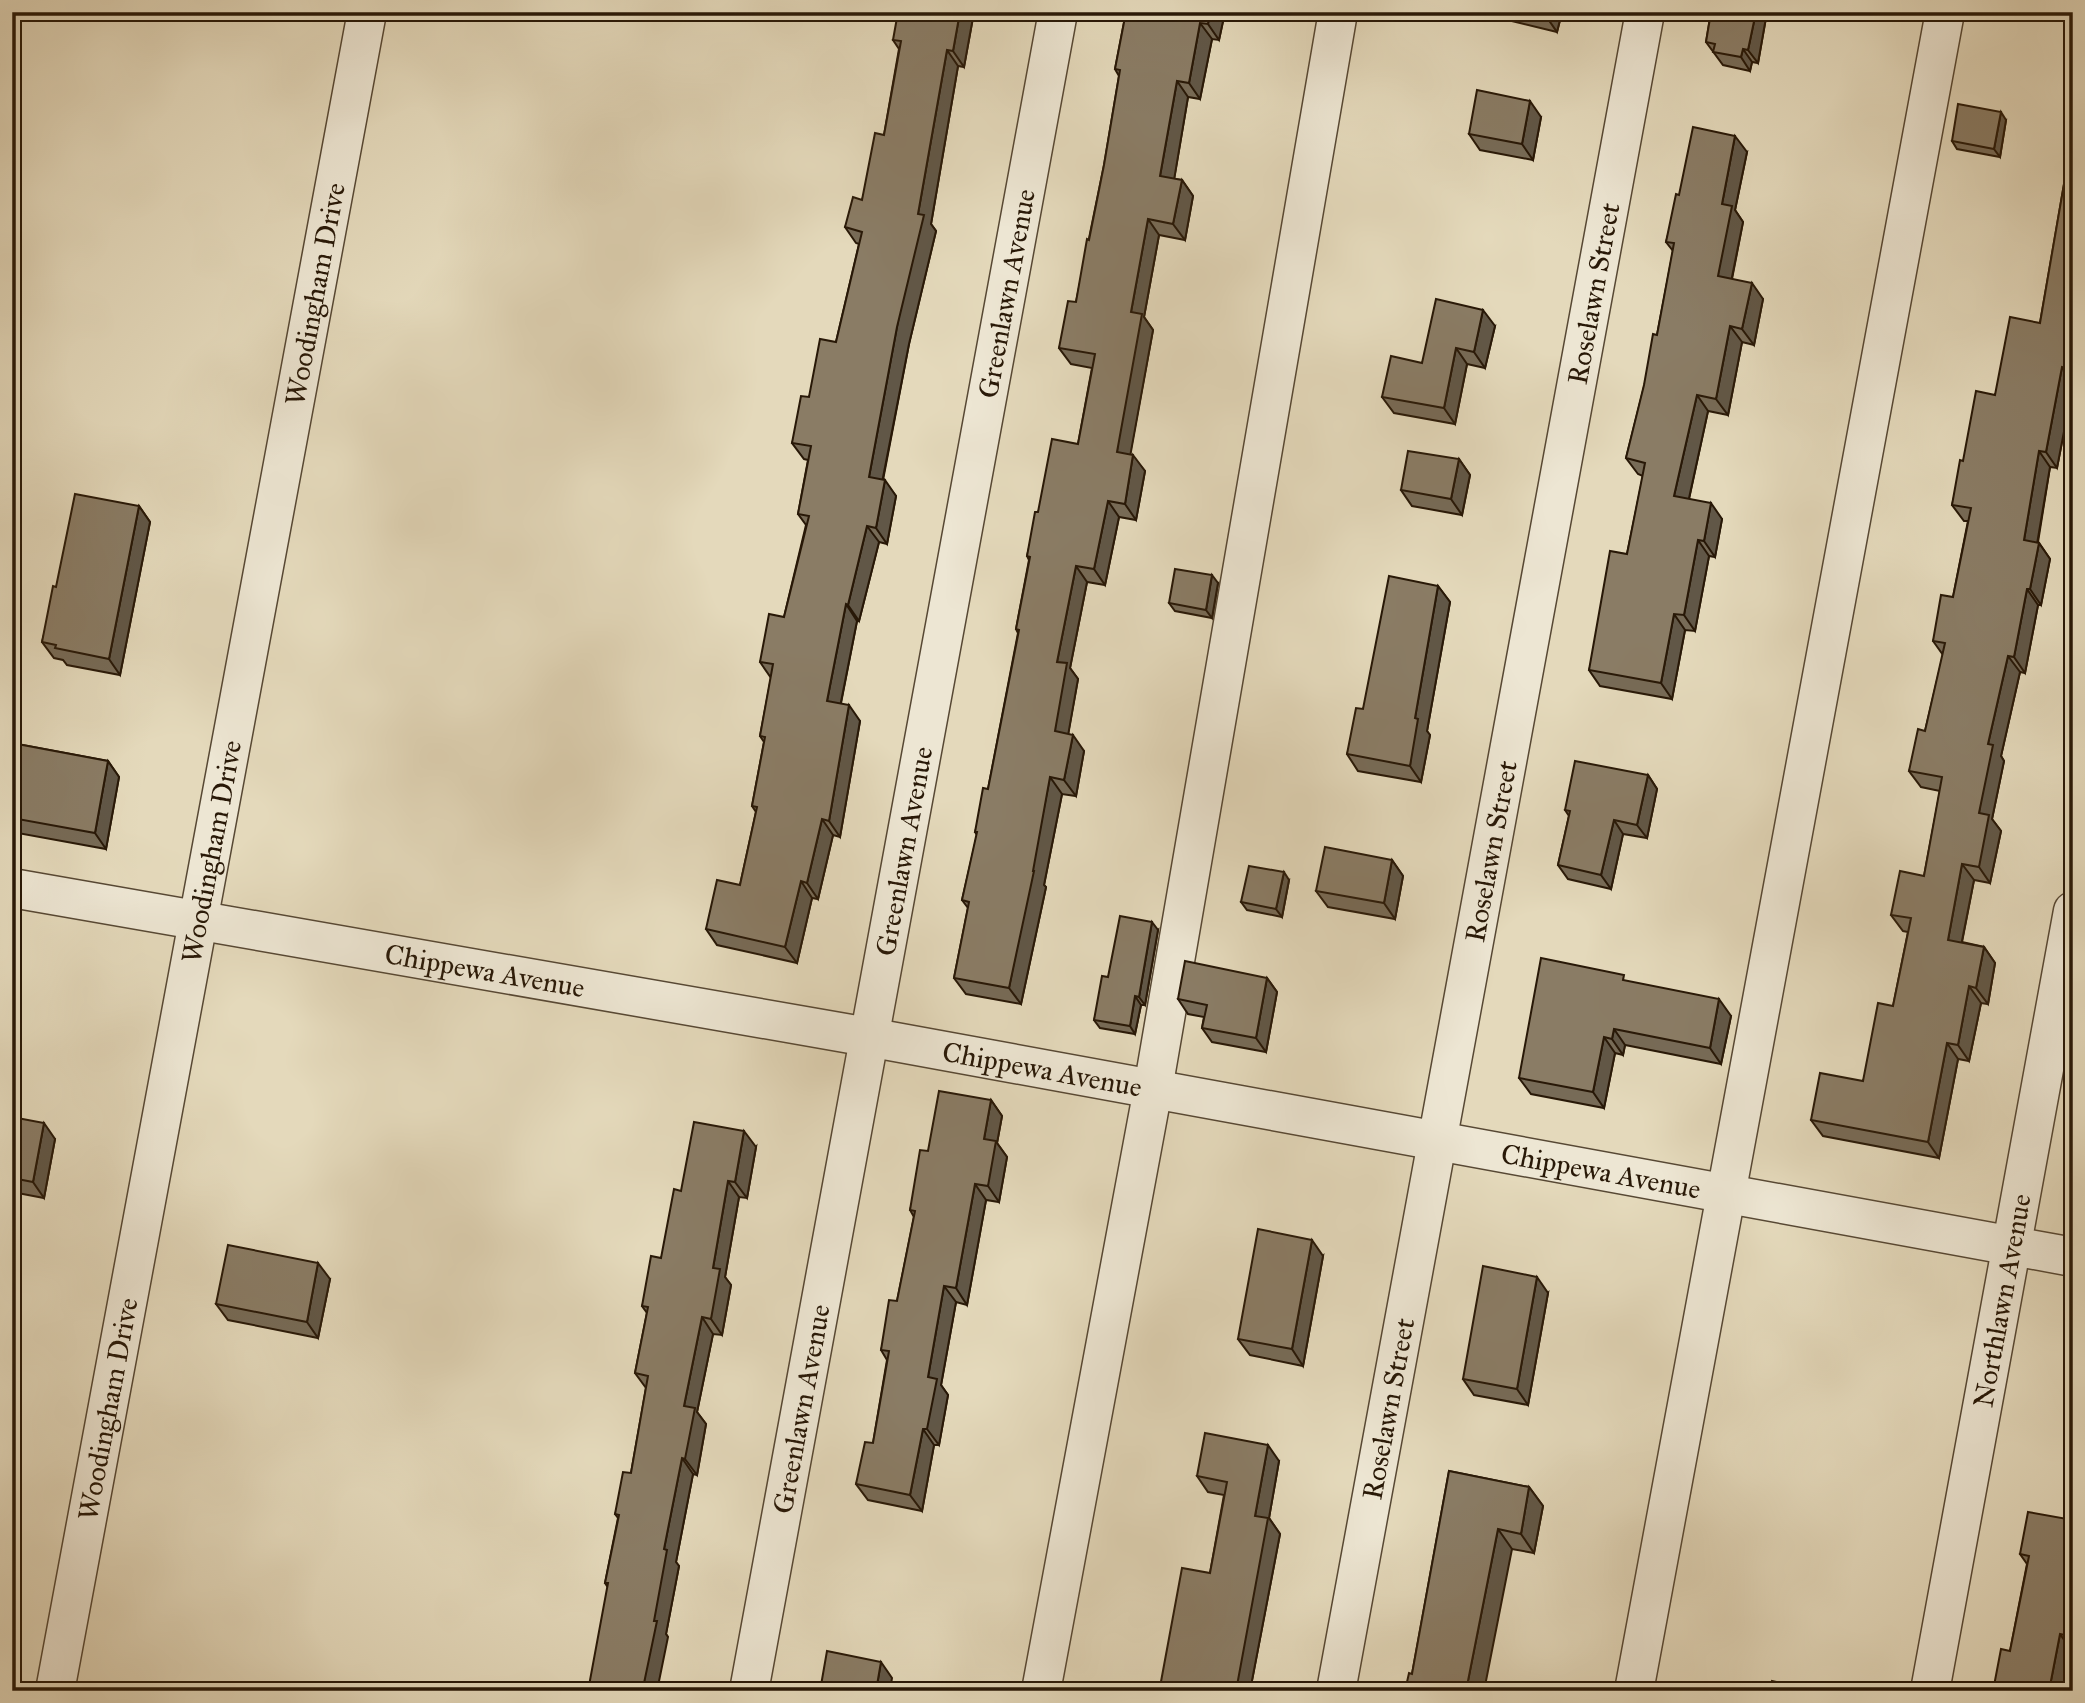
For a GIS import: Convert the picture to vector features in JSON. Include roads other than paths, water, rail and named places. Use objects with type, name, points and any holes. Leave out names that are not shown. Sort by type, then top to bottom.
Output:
[{"type":"street","name":"Woodingham Drive","points":[[55,1691],[366,12]]},
{"type":"street","name":"Greenlawn Avenue","points":[[749,1691],[1058,12]]},
{"type":"street","points":[[1041,1691],[1153,1089],[1338,12]]},
{"type":"street","name":"Roselawn Street","points":[[1336,1691],[1645,12]]},
{"type":"street","points":[[1634,1691],[1945,12]]},
{"type":"street","name":"Chippewa Avenue","points":[[12,888],[868,1037],[2073,1257]]},
{"type":"street","name":"Northlawn Avenue","points":[[1930,1691],[2073,911]]}]
